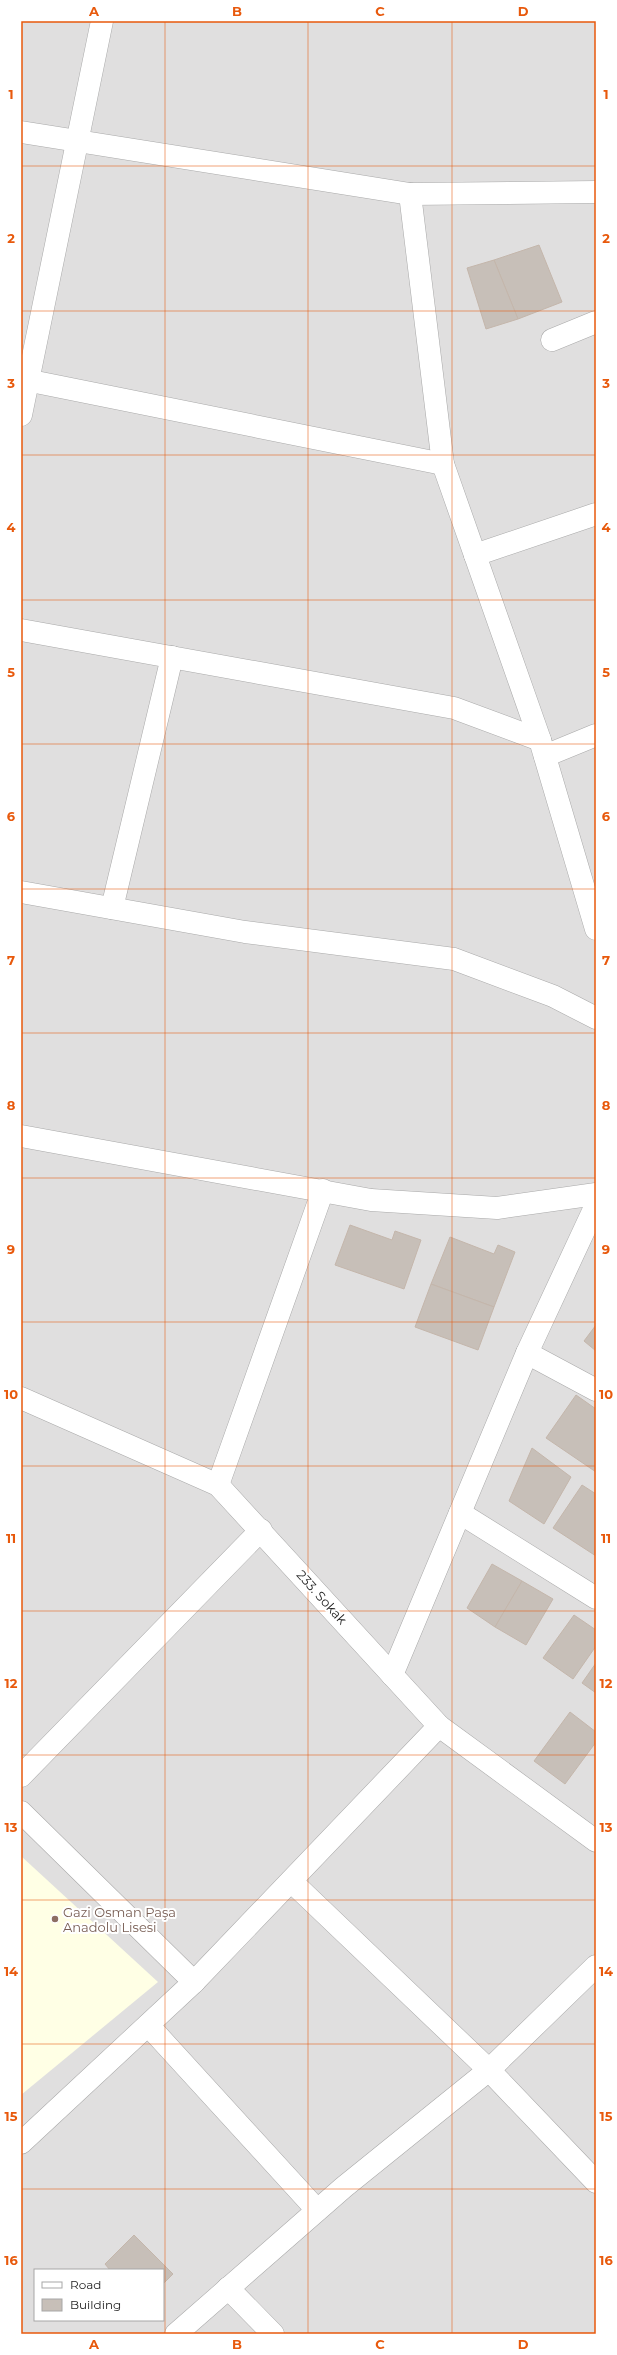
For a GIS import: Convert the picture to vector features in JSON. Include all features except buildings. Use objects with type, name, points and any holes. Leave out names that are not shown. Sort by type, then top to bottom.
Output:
[{"type":"street","points":[[21,415],[24,379],[102,21]]},
{"type":"street","points":[[21,132],[410,194],[596,192]]},
{"type":"street","points":[[410,194],[443,464],[542,748],[595,923]]},
{"type":"street","points":[[552,340],[596,322]]},
{"type":"street","points":[[24,379],[443,464]]},
{"type":"street","points":[[475,555],[596,514]]},
{"type":"street","points":[[21,630],[454,708],[542,748],[596,735]]},
{"type":"street","points":[[112,908],[172,657]]},
{"type":"street","points":[[21,892],[245,932],[454,958],[553,996],[596,1018]]},
{"type":"street","points":[[21,1136],[323,1190],[371,1200],[497,1208],[596,1194]]},
{"type":"street","points":[[218,1485],[323,1190]]},
{"type":"street","points":[[392,1675],[527,1353],[596,1205]]},
{"type":"street","points":[[527,1353],[596,1390]]},
{"type":"street","name":"233. Sokak","points":[[22,1399],[218,1485],[261,1530],[439,1726],[596,1841]]},
{"type":"street","points":[[460,1513],[596,1598]]},
{"type":"street","points":[[21,1776],[261,1530]]},
{"type":"street","points":[[21,2143],[194,1982],[439,1726]]},
{"type":"street","points":[[21,1812],[194,1982]]},
{"type":"street","points":[[291,1881],[489,2070],[596,2182]]},
{"type":"street","points":[[176,2334],[317,2210],[489,2070],[596,1966]]},
{"type":"street","points":[[148,2026],[317,2210]]},
{"type":"street","points":[[228,2288],[273,2334]]},
{"type":"shaded area","points":[[21,21],[596,21],[596,2334],[21,2334]]},
{"type":"shaded area","name":"Gazi Osman Paşa Anadolu Lisesi","points":[[21,1856],[158,1982],[21,2095]]},
{"type":"place","name":"Gazi Osman Paşa Anadolu Lisesi","points":[[55,1919]]}]
